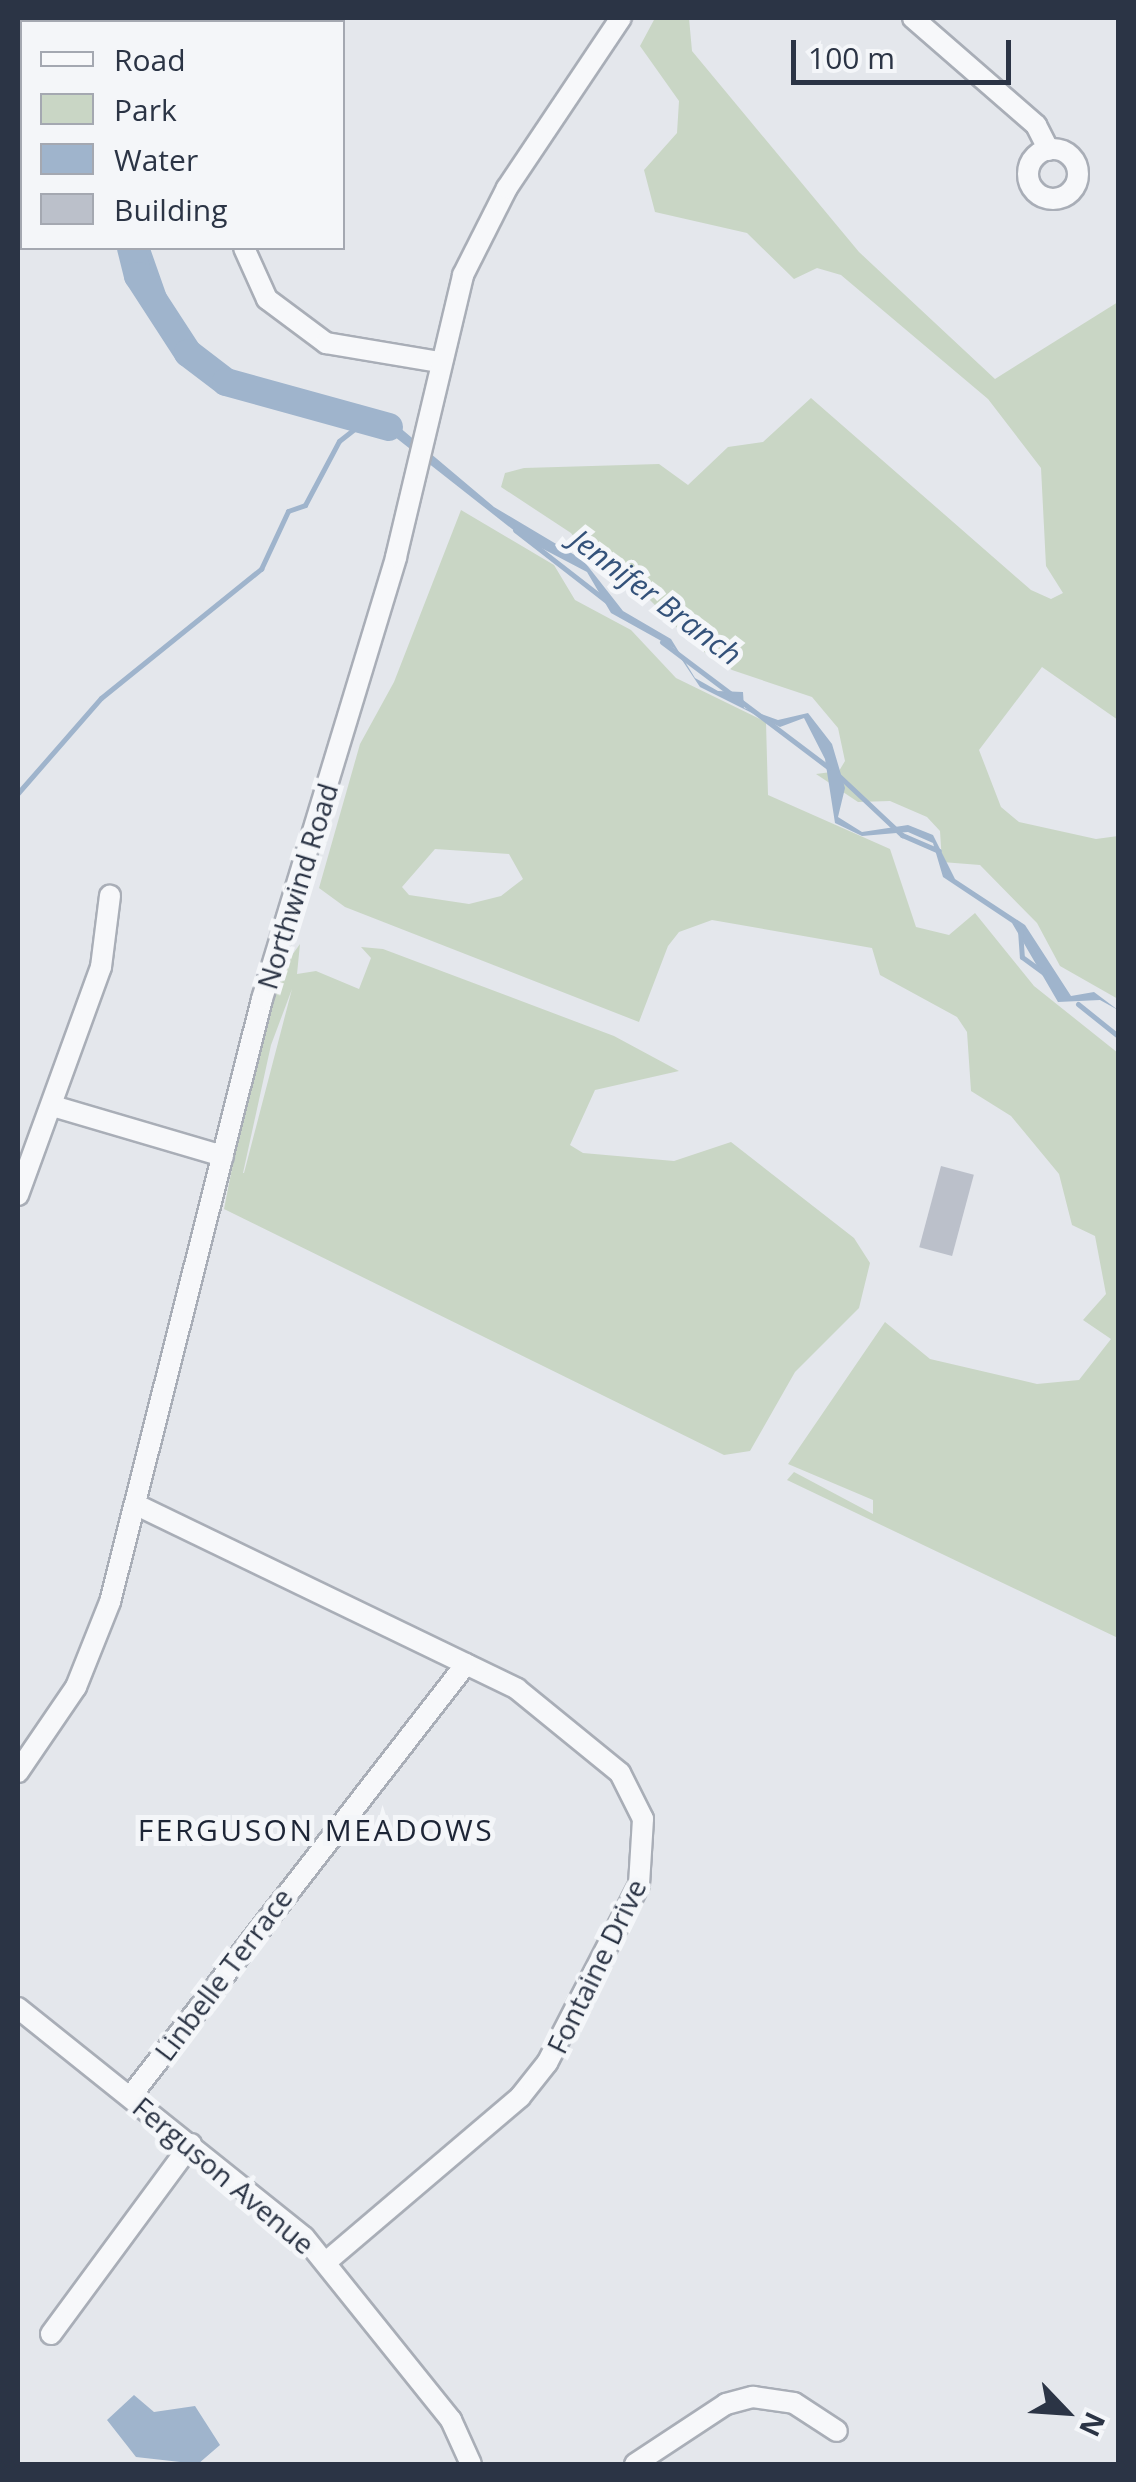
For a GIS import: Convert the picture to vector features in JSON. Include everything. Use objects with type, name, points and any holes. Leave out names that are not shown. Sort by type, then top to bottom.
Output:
[{"type":"street","name":"Northwind Road","points":[[18,1772],[94,1650],[137,1505],[222,1156],[412,486],[464,275],[490,218],[621,18]]},
{"type":"street","points":[[913,18],[1036,125],[1049,150]]},
{"type":"street","points":[[245,250],[267,299],[326,343],[440,362]]},
{"type":"street","points":[[18,1195],[56,1107],[108,944],[110,896]]},
{"type":"street","points":[[56,1107],[222,1156]]},
{"type":"street","name":"Fontaine Drive","points":[[137,1505],[466,1664],[553,1712],[620,1773],[643,1819],[646,1860],[626,1916],[548,2063],[520,2097],[327,2261]]},
{"type":"street","name":"Linbelle Terrace","points":[[130,2097],[466,1664]]},
{"type":"street","name":"Ferguson Avenue","points":[[18,2008],[191,2144],[327,2261],[451,2420],[472,2464]]},
{"type":"street","points":[[51,2334],[191,2144]]},
{"type":"street","points":[[635,2464],[726,2404],[753,2397],[794,2404],[836,2431]]},
{"type":"green space","points":[[655,18],[689,18],[692,51],[859,252],[995,379],[1118,302],[1118,720],[1042,667],[979,750],[1001,807],[1019,822],[1096,839],[1118,836],[1118,999],[1060,966],[1037,923],[980,865],[942,862],[940,831],[927,817],[890,801],[858,802],[816,774],[839,771],[845,761],[838,728],[812,697],[732,670],[695,646],[649,599],[599,571],[571,533],[501,487],[505,473],[524,468],[659,464],[688,485],[728,447],[763,442],[811,398],[1031,590],[1051,599],[1063,593],[1046,566],[1041,468],[988,399],[841,275],[817,268],[794,279],[747,233],[655,212],[644,170],[677,133],[679,101],[640,46]]},
{"type":"green space","points":[[461,510],[554,565],[575,600],[631,630],[676,678],[766,722],[768,795],[890,849],[916,927],[949,935],[975,913],[1034,986],[1118,1053],[1118,1638],[787,1480],[794,1472],[873,1514],[873,1500],[788,1464],[885,1322],[930,1359],[1037,1384],[1079,1380],[1111,1339],[1083,1320],[1106,1294],[1095,1236],[1072,1225],[1059,1174],[1011,1116],[971,1091],[967,1032],[957,1017],[880,975],[872,948],[712,920],[679,932],[668,946],[639,1022],[345,907],[319,888],[360,744],[394,682]],"holes":[[[435,849],[509,854],[523,879],[501,896],[469,904],[409,895],[402,887]]]},
{"type":"green space","points":[[300,944],[297,974],[316,971],[359,989],[371,958],[361,947],[383,949],[614,1036],[679,1071],[595,1090],[570,1145],[583,1153],[674,1161],[731,1142],[854,1238],[870,1263],[859,1308],[795,1372],[750,1451],[724,1455],[224,1209],[252,1066],[282,969]],"holes":[[[292,989],[244,1173],[271,1045]]]},
{"type":"water","name":"Jennifer Branch","points":[[139,250],[151,250],[182,339],[204,350],[233,386],[291,390],[392,421],[494,507],[583,560],[623,611],[671,639],[695,678],[718,691],[743,692],[744,708],[778,720],[808,713],[832,744],[845,788],[838,817],[862,832],[908,825],[933,835],[955,879],[1025,925],[1071,996],[1094,992],[1118,1010],[1100,1000],[1058,1002],[1012,923],[943,877],[933,843],[908,832],[862,836],[835,823],[825,759],[804,718],[780,727],[700,687],[674,648],[611,613],[587,572],[526,540],[381,426],[293,394],[230,389],[209,376],[165,319]]},
{"type":"water","points":[[134,2395],[154,2412],[195,2406],[220,2445],[198,2464],[136,2457],[107,2420]]},
{"type":"building","points":[[941,1166],[974,1175],[952,1256],[919,1247]]},
{"type":"waterway","name":"Jennifer Branch","points":[[18,41],[20,48]]},
{"type":"waterway","name":"Jennifer Branch","points":[[132,250],[138,276],[188,353],[226,382],[389,427]]},
{"type":"waterway","points":[[18,793],[101,698],[261,569],[288,511],[305,505],[339,441],[366,420]]},
{"type":"waterway","name":"Jennifer Branch","points":[[515,530],[609,603]]},
{"type":"waterway","name":"Jennifer Branch","points":[[662,642],[829,768]]},
{"type":"waterway","name":"Jennifer Branch","points":[[838,775],[902,835],[939,851]]},
{"type":"waterway","name":"Jennifer Branch","points":[[1020,930],[1022,957],[1044,973]]},
{"type":"waterway","name":"Jennifer Branch","points":[[1078,1004],[1118,1036]]},
{"type":"district","name":"FERGUSON MEADOWS","points":[[316,1830]]}]
